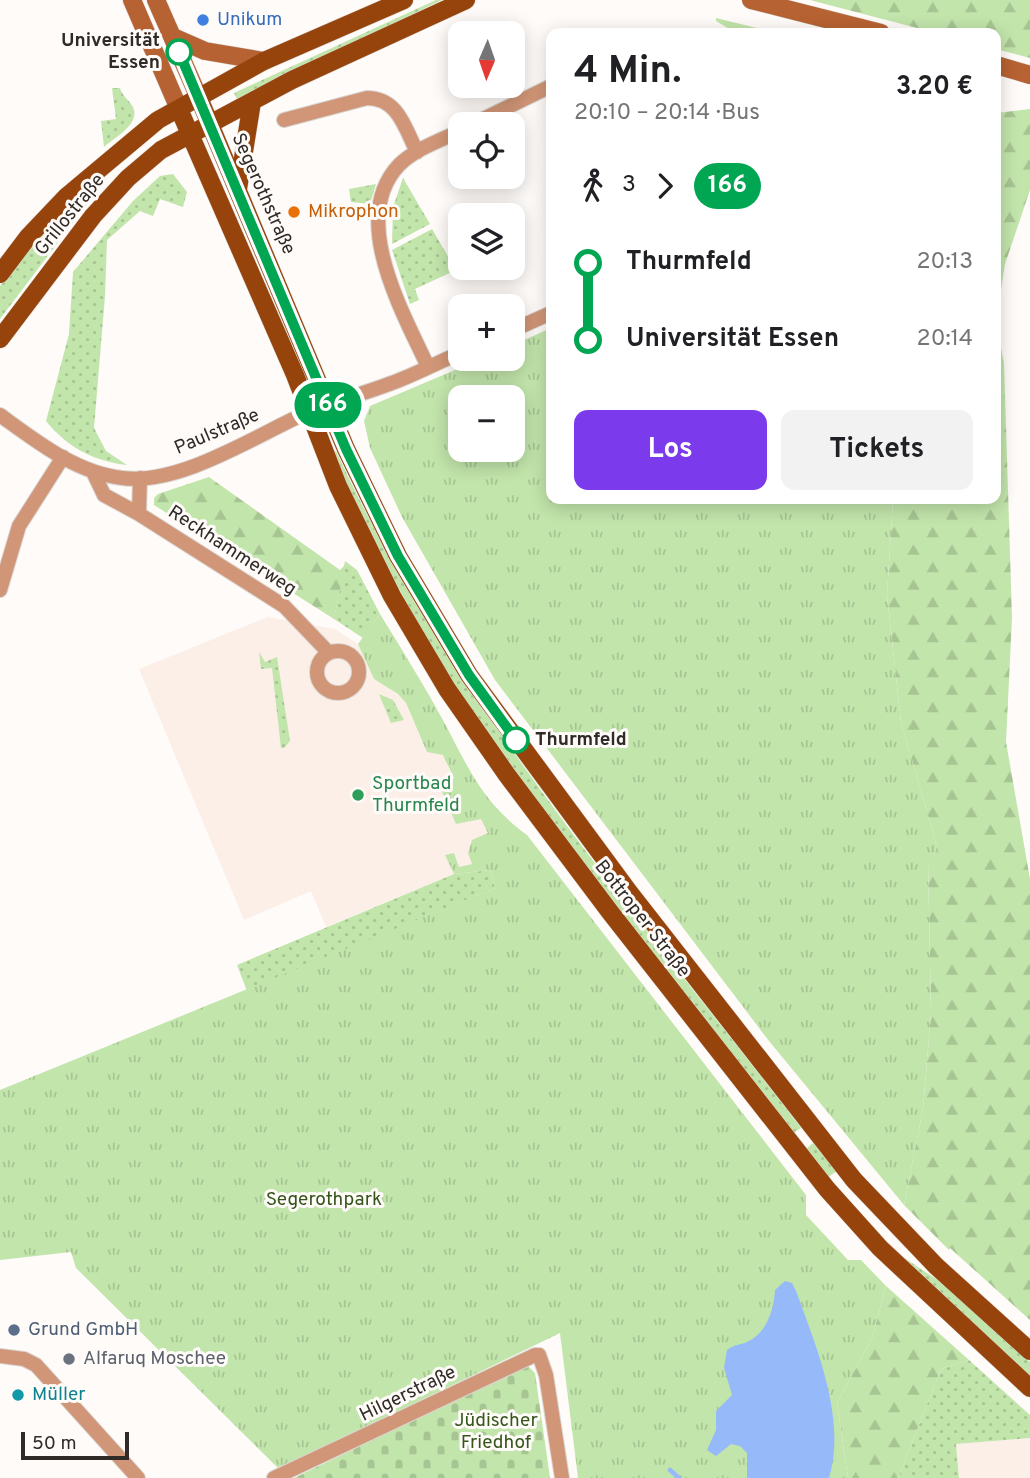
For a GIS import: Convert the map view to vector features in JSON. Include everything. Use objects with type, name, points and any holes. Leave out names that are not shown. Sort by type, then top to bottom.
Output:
[{"type":"main road","points":[[132,0],[309,412]]},
{"type":"main road","name":"Segerothstraße","points":[[156,0],[328,405]]},
{"type":"main road","name":"Grillostraße","points":[[0,274],[66,197],[130,141],[179,109],[264,61],[404,0]]},
{"type":"main road","name":"Grillostraße","points":[[0,338],[93,216],[128,178],[161,150],[252,102],[466,0]]},
{"type":"main road","points":[[751,0],[861,28]]},
{"type":"main road","points":[[173,37],[212,53],[264,61]]},
{"type":"main road","points":[[1001,66],[1030,75]]},
{"type":"main road","points":[[238,189],[252,102]]},
{"type":"main road","name":"Bottroper Straße","points":[[328,405],[398,556],[469,675],[621,881],[854,1180],[936,1266],[1030,1351]]},
{"type":"main road","name":"Bottroper Straße","points":[[309,412],[374,562],[447,688],[507,775],[610,912],[827,1189],[880,1248],[1030,1388]]},
{"type":"main road","points":[[827,1189],[854,1180]]},
{"type":"street","points":[[498,112],[546,88]]},
{"type":"street","points":[[284,120],[367,98],[378,98],[390,103],[397,111],[418,152]]},
{"type":"street","points":[[428,367],[391,286],[380,246],[380,212],[385,191],[399,165],[448,137]]},
{"type":"street","points":[[525,325],[546,315]]},
{"type":"street","name":"Paulstraße","points":[[63,457],[93,472],[125,479],[181,470],[309,412],[448,358]]},
{"type":"street","points":[[0,415],[63,457],[19,526],[0,590]]},
{"type":"street","name":"Reckhammerweg","points":[[93,472],[104,495],[139,514],[284,606],[329,653]]},
{"type":"street","name":"Reckhammerweg","points":[[139,514],[140,478]]},
{"type":"street","name":"Hilgerstraße","points":[[274,1478],[534,1355],[539,1355],[546,1375],[562,1478]]},
{"type":"street","points":[[0,1356],[24,1359],[36,1365],[138,1478]]},
{"type":"shaded area","name":"Sportbad Thurmfeld","points":[[268,617],[335,629],[358,644],[374,679],[398,694],[406,703],[427,752],[443,754],[454,778],[456,824],[482,818],[489,834],[472,864],[459,867],[446,855],[454,874],[326,927],[311,891],[244,920],[139,669]]},
{"type":"shaded area","points":[[1030,1438],[1030,1478],[959,1478],[956,1444]]},
{"type":"green space","points":[[436,0],[442,0],[237,99],[234,93]]},
{"type":"green space","points":[[810,0],[1030,0],[1030,58],[1001,50],[1001,28],[917,28]]},
{"type":"green space","points":[[716,18],[757,28],[728,28],[716,21]]},
{"type":"green space","points":[[112,88],[120,88],[134,113],[130,125],[104,147],[101,121],[116,119]]},
{"type":"green space","points":[[1030,109],[1030,190],[1005,264],[1001,290],[1001,112]]},
{"type":"green space","points":[[173,174],[187,192],[183,207],[160,199],[153,216],[140,211],[107,240],[94,428],[106,451],[127,465],[115,463],[92,456],[72,445],[46,421],[69,334],[73,272],[133,201],[160,176]]},
{"type":"green space","points":[[102,175],[106,179],[0,319],[0,286],[53,222]]},
{"type":"green space","points":[[403,178],[430,224],[392,244],[393,207]]},
{"type":"green space","points":[[376,184],[370,204],[351,202],[349,189]]},
{"type":"green space","points":[[432,229],[448,256],[448,274],[415,289],[419,300],[410,304],[392,250]]},
{"type":"green space","points":[[546,330],[546,504],[893,504],[887,595],[901,722],[938,850],[928,861],[931,1013],[923,1109],[904,1205],[769,1041],[495,680],[402,517],[370,448],[364,421],[370,406],[453,371],[525,371],[525,340]]},
{"type":"green space","points":[[1001,348],[1004,363],[1012,618],[1006,742],[1030,879],[1030,1320],[950,1248],[949,1250],[904,1205],[923,1109],[931,1013],[928,860],[938,850],[901,722],[887,595],[893,504],[1001,504]]},
{"type":"green space","points":[[336,451],[382,543],[434,631],[490,717],[611,884],[801,1128],[793,1133],[593,879],[479,721],[400,590],[331,453]]},
{"type":"green space","points":[[209,477],[340,570],[345,565],[334,619],[154,505],[154,498],[158,494]]},
{"type":"green space","points":[[345,561],[357,570],[380,614],[363,638],[334,619]]},
{"type":"green space","name":"Segerothpark","points":[[380,614],[478,784],[499,810],[527,835],[806,1195],[806,1215],[848,1260],[861,1260],[886,1286],[872,1338],[837,1403],[848,1478],[578,1478],[560,1333],[279,1469],[76,1268],[71,1252],[0,1260],[0,1090],[495,888],[490,870],[454,874],[445,855],[454,853],[459,867],[472,864],[468,853],[472,840],[488,833],[481,819],[456,824],[442,792],[454,778],[443,755],[427,752],[406,703],[398,694],[374,679],[358,644]]},
{"type":"green space","points":[[259,652],[265,662],[277,657],[290,741],[284,748],[281,748],[272,668],[261,669]]},
{"type":"green space","points":[[379,694],[393,700],[404,720],[391,723]]},
{"type":"green space","points":[[490,870],[495,888],[247,991],[237,965],[454,874]]},
{"type":"green space","points":[[813,1143],[837,1171],[828,1177],[806,1149]]},
{"type":"green space","points":[[897,1253],[945,1285],[1030,1362],[1030,1376]]},
{"type":"green space","points":[[886,1286],[969,1360],[941,1369],[898,1478],[848,1478],[837,1403],[872,1338]]},
{"type":"green space","points":[[969,1360],[1030,1415],[1030,1438],[956,1444],[959,1478],[898,1478],[941,1369]]},
{"type":"green space","name":"Jüdischer Friedhof","points":[[527,1365],[535,1373],[550,1478],[294,1478]]},
{"type":"water","points":[[785,1281],[792,1283],[796,1291],[827,1383],[834,1432],[834,1455],[829,1478],[747,1478],[747,1453],[740,1446],[731,1444],[716,1456],[707,1450],[716,1430],[716,1411],[732,1395],[724,1368],[727,1350],[760,1333],[771,1312],[775,1290]]},
{"type":"waterway","points":[[670,1470],[679,1478]]},
{"type":"bus line","name":"166","points":[[179,52],[318,377],[346,449],[398,556],[469,675],[516,740]]},
{"type":"place","name":"Unikum","points":[[203,20]]},
{"type":"place","name":"Universität Essen","points":[[179,52]]},
{"type":"place","name":"Mikrophon","points":[[294,212]]},
{"type":"place","name":"Thurmfeld","points":[[516,740]]},
{"type":"place","name":"Sportbad Thurmfeld","points":[[358,795]]},
{"type":"place","name":"Grund GmbH","points":[[14,1330]]},
{"type":"place","name":"Alfaruq Moschee","points":[[69,1359]]},
{"type":"place","name":"Müller","points":[[18,1395]]}]
